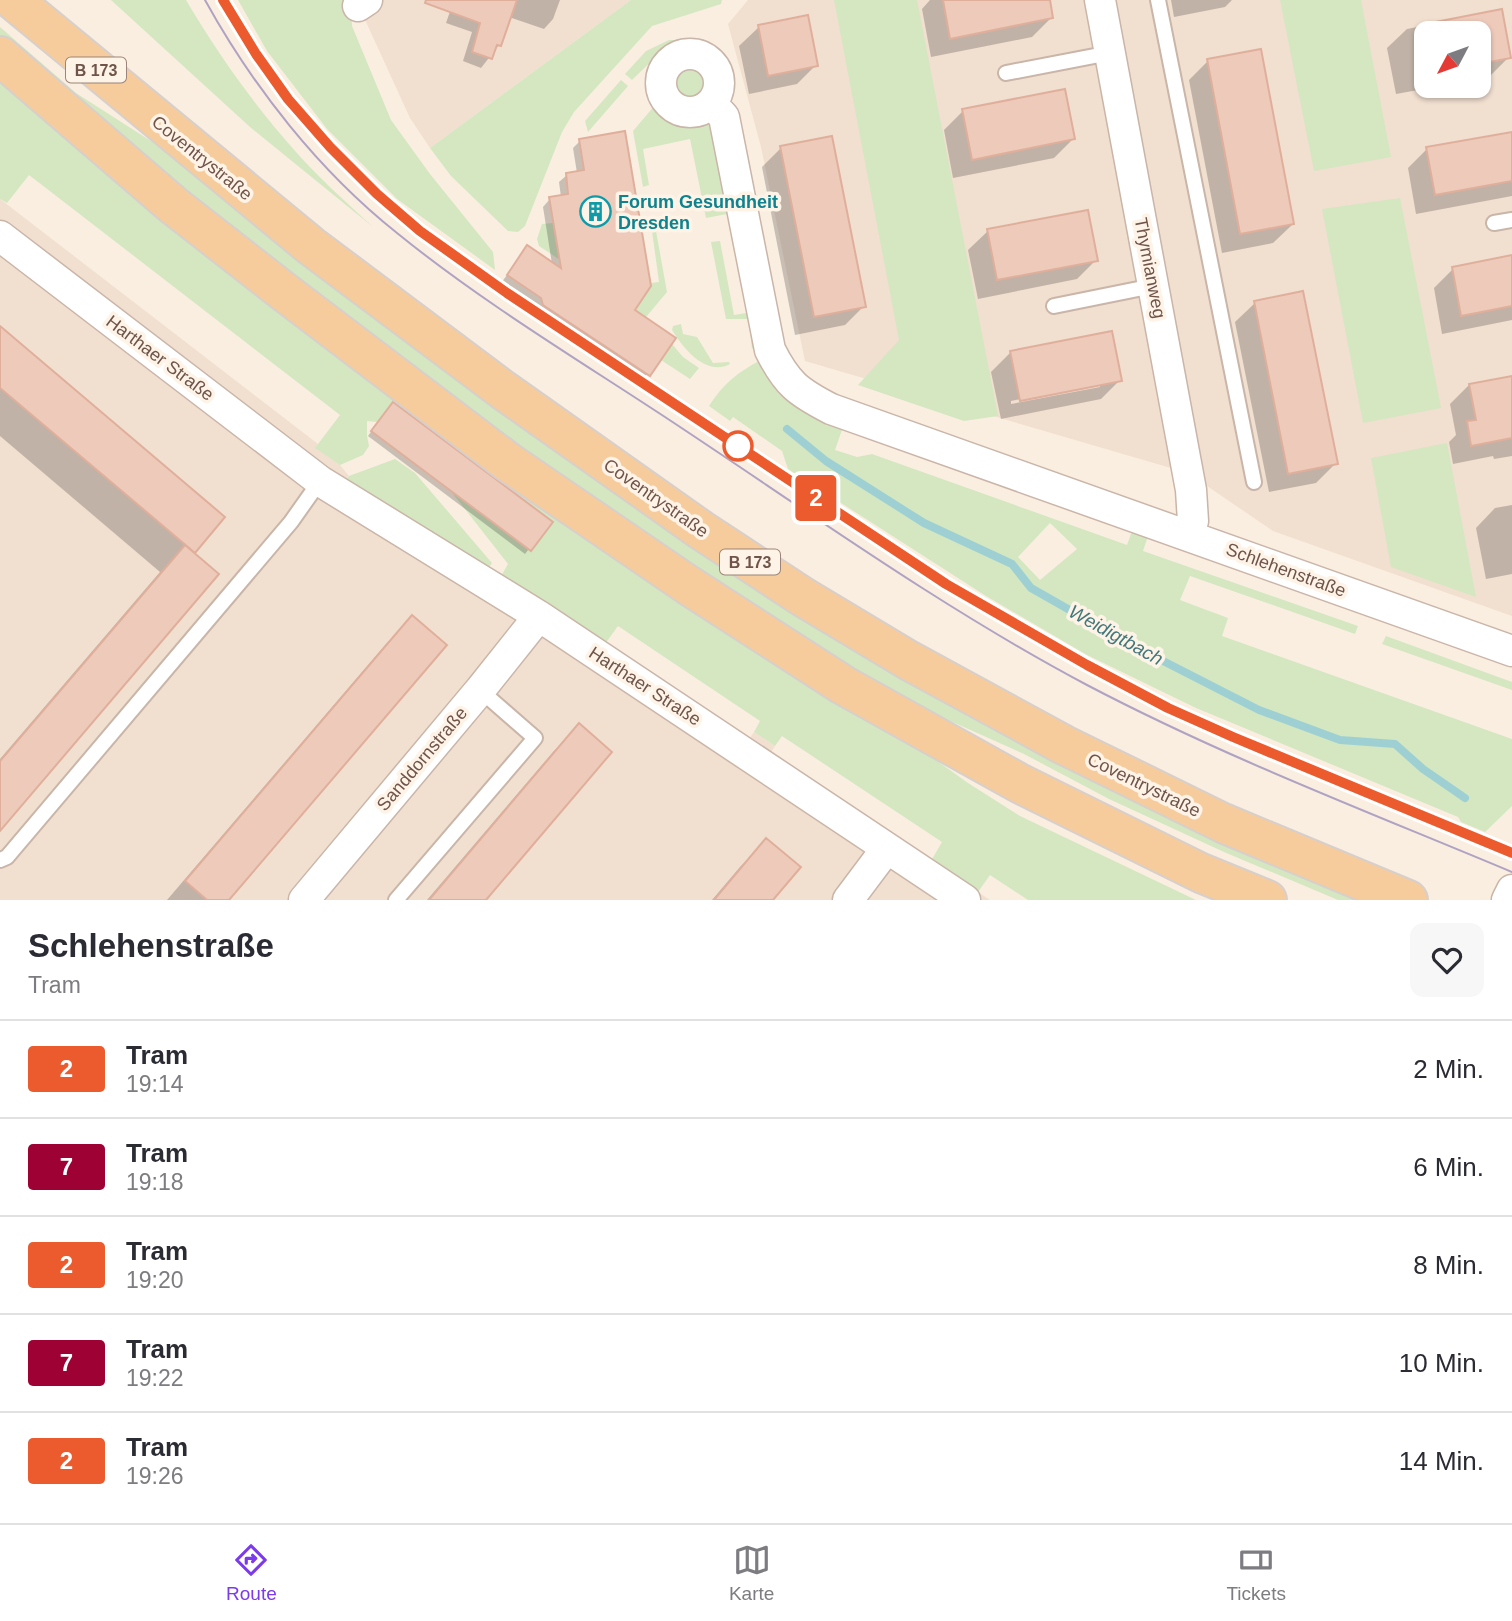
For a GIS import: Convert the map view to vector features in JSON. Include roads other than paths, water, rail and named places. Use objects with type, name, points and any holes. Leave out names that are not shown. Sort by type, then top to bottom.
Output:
[{"type":"main road","name":"Coventrystraße","points":[[13,0],[311,246],[503,390],[701,530],[803,597],[908,660],[1063,745],[1223,823],[1408,900]]},
{"type":"main road","name":"B 173","points":[[0,56],[173,205],[305,307],[508,462],[688,584],[843,685],[1019,783],[1201,873],[1267,900]]},
{"type":"street","name":"Thymianweg","points":[[1100,0],[1191,490],[1193,521],[1189,536]]},
{"type":"street","name":"Schlehenstraße","points":[[711,103],[724,117],[770,350],[780,371],[800,393],[831,409],[1512,651]]},
{"type":"street","name":"Harthaer Straße","points":[[0,236],[320,481],[539,616],[965,900]]},
{"type":"street","name":"Sanddornstraße","points":[[304,900],[539,616]]},
{"type":"street","points":[[848,900],[887,848]]},
{"type":"street","points":[[1507,900],[1512,890]]},
{"type":"lane","points":[[1158,0],[1254,482]]},
{"type":"lane","points":[[1006,73],[1110,53]]},
{"type":"lane","points":[[1494,223],[1512,220]]},
{"type":"lane","points":[[1054,306],[1153,286]]},
{"type":"lane","points":[[0,860],[8,857],[291,522],[320,481]]},
{"type":"lane","points":[[396,900],[535,738],[480,690]]},
{"type":"waterway","name":"Weidigtbach","points":[[787,429],[826,461],[924,523],[1012,564],[1031,588],[1126,642],[1259,710],[1340,740],[1395,744],[1423,769],[1465,798]]},
{"type":"tram line","points":[[205,0],[266,96],[341,183],[368,209],[429,258],[530,329],[926,591],[1032,655],[1191,736],[1512,872]]},
{"type":"tram line","points":[[223,0],[288,99],[330,147],[377,194],[420,231],[507,293],[946,584],[1168,708],[1512,853]]},
{"type":"tram line","name":"2","points":[[223,0],[288,99],[330,147],[377,194],[420,231],[507,293],[946,584],[1168,708],[1512,853]]},
{"type":"place","name":"Forum Gesundheit Dresden","points":[[595,212]]}]
